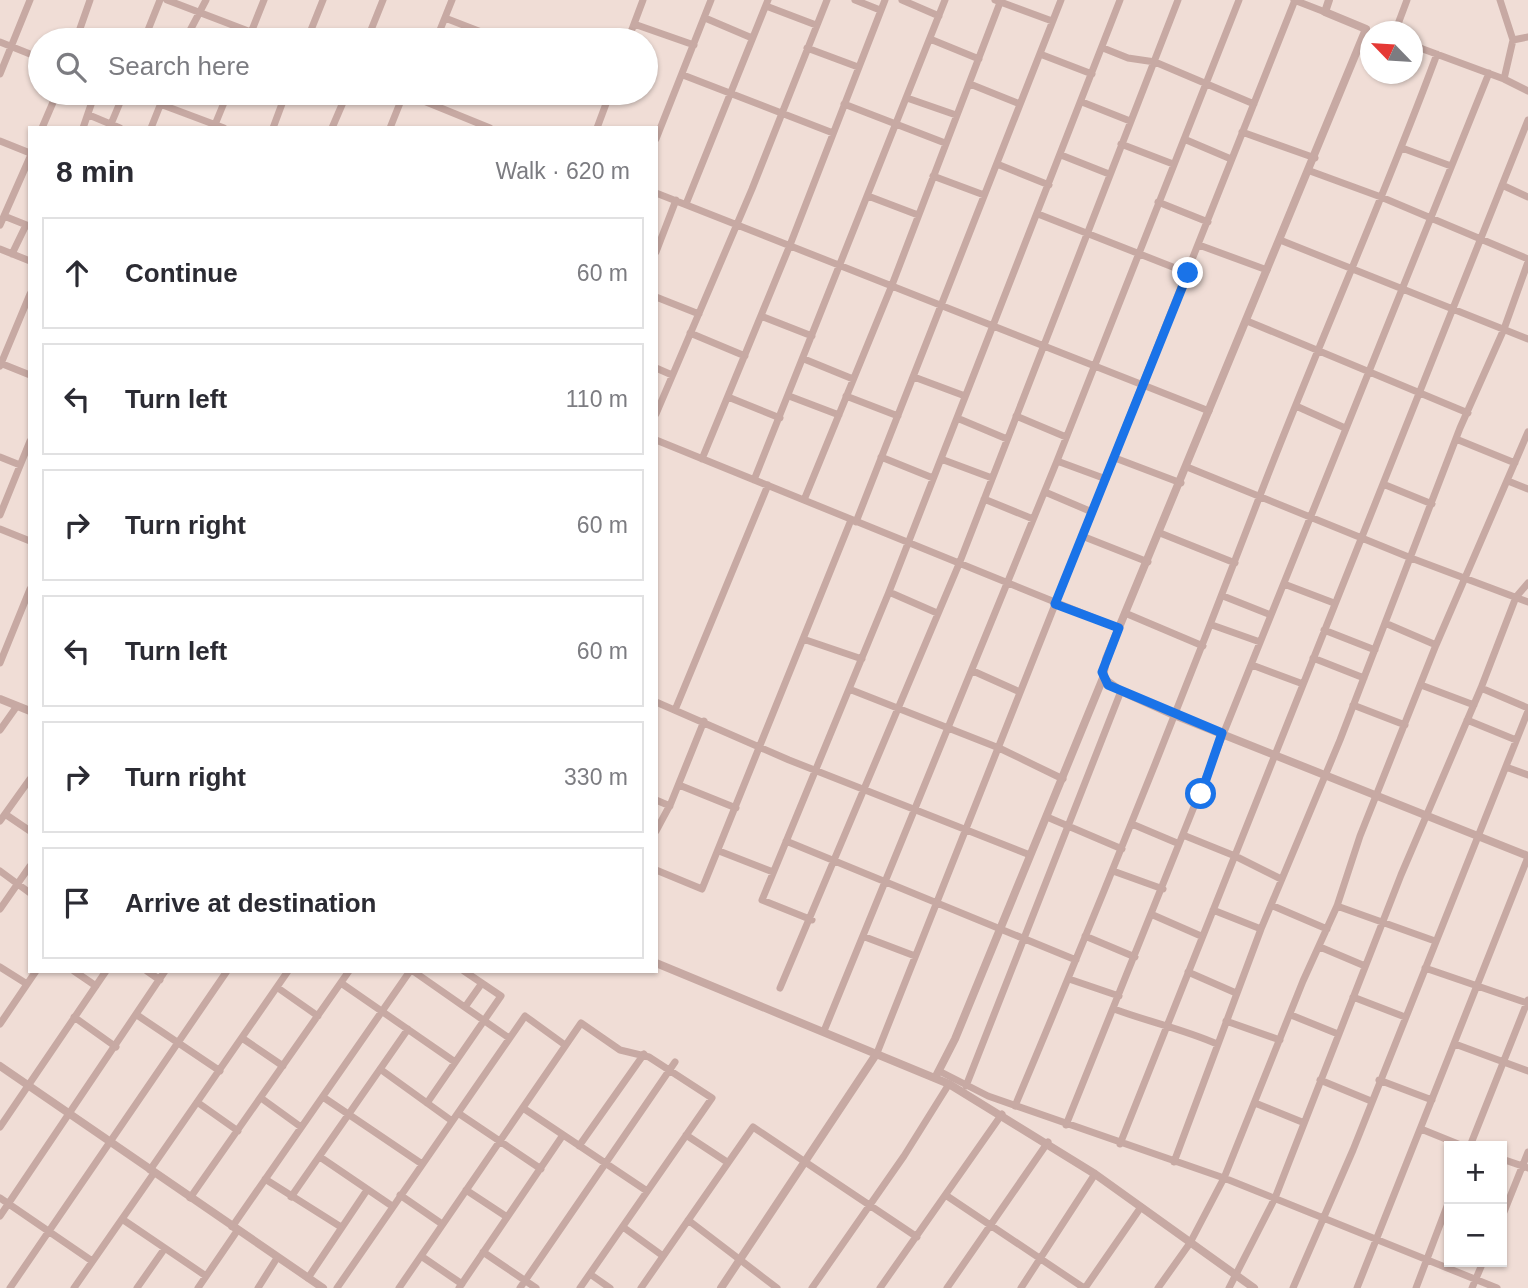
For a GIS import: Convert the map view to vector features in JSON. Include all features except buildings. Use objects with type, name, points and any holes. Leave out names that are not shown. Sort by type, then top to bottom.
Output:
[{"type":"street","points":[[0,74],[30,0]]},
{"type":"street","points":[[80,28],[90,0]]},
{"type":"street","points":[[149,28],[160,0]]},
{"type":"street","points":[[167,0],[233,28]]},
{"type":"street","points":[[191,28],[206,0]]},
{"type":"street","points":[[253,28],[264,0]]},
{"type":"street","points":[[312,28],[323,0]]},
{"type":"street","points":[[372,28],[383,0]]},
{"type":"street","points":[[441,28],[452,0]]},
{"type":"street","points":[[632,28],[643,0]]},
{"type":"street","points":[[658,134],[712,0]]},
{"type":"street","points":[[658,409],[827,0]]},
{"type":"street","points":[[855,0],[880,10]]},
{"type":"street","points":[[702,459],[790,245],[885,0]]},
{"type":"street","points":[[902,0],[939,16]]},
{"type":"street","points":[[754,480],[945,0]]},
{"type":"street","points":[[658,871],[702,889],[803,639],[914,377],[1061,0]]},
{"type":"street","points":[[812,920],[762,900],[889,592],[1121,0]]},
{"type":"street","points":[[780,988],[812,920],[959,564],[1178,0]]},
{"type":"street","points":[[824,1031],[973,671],[1239,0]]},
{"type":"street","points":[[721,1288],[807,1163],[877,1054],[1295,0],[1360,26]]},
{"type":"street","points":[[1325,12],[1328,0]]},
{"type":"street","points":[[1399,21],[1407,0]]},
{"type":"street","points":[[1500,0],[1513,40],[1504,79]]},
{"type":"street","points":[[804,500],[892,285],[945,143],[970,85],[999,1],[1052,21]]},
{"type":"street","points":[[686,204],[767,3],[816,25]]},
{"type":"street","points":[[705,18],[752,38]]},
{"type":"street","points":[[445,19],[469,28]]},
{"type":"street","points":[[634,24],[645,28]]},
{"type":"street","points":[[658,32],[694,45]]},
{"type":"street","points":[[1513,40],[1528,37]]},
{"type":"street","points":[[930,39],[979,60]]},
{"type":"street","points":[[0,42],[28,53]]},
{"type":"street","points":[[807,48],[858,67]]},
{"type":"street","points":[[1103,48],[1128,58],[1155,62],[1254,104]]},
{"type":"street","points":[[1423,49],[1504,79],[1528,91]]},
{"type":"street","points":[[937,1075],[1047,817],[1103,678],[1106,659],[1360,53]]},
{"type":"street","points":[[1040,54],[1092,74]]},
{"type":"street","points":[[1015,1106],[1212,625],[1259,498],[1402,148],[1437,54]]},
{"type":"street","points":[[1066,1125],[1153,915],[1177,843],[1183,835],[1222,733],[1252,665],[1489,73]]},
{"type":"street","points":[[683,75],[833,133]]},
{"type":"street","points":[[970,85],[1020,104]]},
{"type":"street","points":[[906,98],[956,115]]},
{"type":"street","points":[[1082,102],[1130,121]]},
{"type":"street","points":[[844,104],[945,143]]},
{"type":"street","points":[[43,126],[52,105]]},
{"type":"street","points":[[84,126],[92,105]]},
{"type":"street","points":[[111,124],[119,105]]},
{"type":"street","points":[[152,126],[160,105]]},
{"type":"street","points":[[162,105],[215,126],[223,105]]},
{"type":"street","points":[[274,126],[282,105]]},
{"type":"street","points":[[333,126],[342,105]]},
{"type":"street","points":[[391,126],[399,105]]},
{"type":"street","points":[[437,105],[485,126]]},
{"type":"street","points":[[598,126],[606,105]]},
{"type":"street","points":[[89,115],[116,126]]},
{"type":"street","points":[[460,126],[463,117]]},
{"type":"street","points":[[1120,1144],[1528,120]]},
{"type":"street","points":[[1242,132],[1315,158]]},
{"type":"street","points":[[1184,139],[1231,159]]},
{"type":"street","points":[[0,141],[28,154]]},
{"type":"street","points":[[1122,144],[1173,164]]},
{"type":"street","points":[[1402,148],[1451,166]]},
{"type":"street","points":[[1061,155],[1109,174]]},
{"type":"street","points":[[0,225],[28,160]]},
{"type":"street","points":[[997,164],[1049,185]]},
{"type":"street","points":[[1174,1162],[1261,929],[1364,678],[1456,439],[1504,329],[1528,261],[1481,238],[1310,171]]},
{"type":"street","points":[[933,176],[984,195]]},
{"type":"street","points":[[20,178],[28,181]]},
{"type":"street","points":[[1502,185],[1528,197]]},
{"type":"street","points":[[658,193],[1209,411]]},
{"type":"street","points":[[868,196],[918,215]]},
{"type":"street","points":[[658,247],[677,201]]},
{"type":"street","points":[[1158,202],[1208,222]]},
{"type":"street","points":[[1038,214],[1188,273]]},
{"type":"street","points":[[4,216],[28,225],[12,254]]},
{"type":"street","points":[[1280,240],[1528,339]]},
{"type":"street","points":[[1199,245],[1267,271]]},
{"type":"street","points":[[0,249],[28,259]]},
{"type":"street","points":[[658,298],[699,314]]},
{"type":"street","points":[[28,299],[0,364],[28,373]]},
{"type":"street","points":[[761,316],[812,336]]},
{"type":"street","points":[[1247,321],[1468,413]]},
{"type":"street","points":[[690,333],[745,356]]},
{"type":"street","points":[[804,359],[853,379]]},
{"type":"street","points":[[658,369],[672,375]]},
{"type":"street","points":[[914,377],[965,396]]},
{"type":"street","points":[[789,396],[839,415]]},
{"type":"street","points":[[846,396],[898,416]]},
{"type":"street","points":[[728,397],[780,418]]},
{"type":"street","points":[[1296,406],[1345,428]]},
{"type":"street","points":[[1016,416],[1066,437]]},
{"type":"street","points":[[957,418],[1007,439]]},
{"type":"street","points":[[1158,1288],[1189,1243],[1224,1178],[1337,906],[1376,796],[1436,645],[1528,432]]},
{"type":"street","points":[[1456,439],[1515,463]]},
{"type":"street","points":[[658,441],[1119,628]]},
{"type":"street","points":[[0,515],[28,446]]},
{"type":"street","points":[[0,457],[20,465]]},
{"type":"street","points":[[881,457],[933,478]]},
{"type":"street","points":[[1115,458],[1181,483]]},
{"type":"street","points":[[941,459],[992,478]]},
{"type":"street","points":[[1057,461],[1106,479]]},
{"type":"street","points":[[1188,467],[1259,498],[1528,602]]},
{"type":"street","points":[[1508,481],[1528,489]]},
{"type":"street","points":[[1383,484],[1432,503]]},
{"type":"street","points":[[675,710],[768,485]]},
{"type":"street","points":[[1045,492],[1092,512]]},
{"type":"street","points":[[984,499],[1033,519]]},
{"type":"street","points":[[0,529],[28,540]]},
{"type":"street","points":[[1160,533],[1235,563]]},
{"type":"street","points":[[1082,536],[1148,562]]},
{"type":"street","points":[[1229,1288],[1275,1198],[1364,966],[1474,705],[1516,597],[1528,583]]},
{"type":"street","points":[[1284,584],[1334,603]]},
{"type":"street","points":[[889,592],[937,613]]},
{"type":"street","points":[[0,663],[28,594]]},
{"type":"street","points":[[1223,596],[1271,615]]},
{"type":"street","points":[[1125,614],[1203,646]]},
{"type":"street","points":[[1385,623],[1436,645]]},
{"type":"street","points":[[1212,625],[1260,642]]},
{"type":"street","points":[[1324,630],[1375,650]]},
{"type":"street","points":[[803,639],[862,659]]},
{"type":"street","points":[[1313,658],[1364,678]]},
{"type":"street","points":[[1252,665],[1303,684]]},
{"type":"street","points":[[973,671],[1020,692]]},
{"type":"street","points":[[1103,678],[1121,691],[1174,715],[1528,856],[1357,1288]]},
{"type":"street","points":[[1420,685],[1474,705]]},
{"type":"street","points":[[1293,1288],[1325,1218],[1528,709],[1481,688]]},
{"type":"street","points":[[849,690],[999,748],[1062,779]]},
{"type":"street","points":[[966,1086],[1066,825],[1121,691]]},
{"type":"street","points":[[0,699],[28,710]]},
{"type":"street","points":[[658,703],[914,811],[1031,855]]},
{"type":"street","points":[[1353,705],[1405,724]]},
{"type":"street","points":[[0,730],[16,706]]},
{"type":"street","points":[[1467,720],[1516,740]]},
{"type":"street","points":[[658,827],[670,806],[704,722]]},
{"type":"street","points":[[1506,766],[1528,775]]},
{"type":"street","points":[[28,782],[2,817],[28,830]]},
{"type":"street","points":[[679,785],[736,808]]},
{"type":"street","points":[[658,801],[670,806]]},
{"type":"street","points":[[1047,817],[1122,849]]},
{"type":"street","points":[[1132,824],[1177,843]]},
{"type":"street","points":[[1183,835],[1235,856],[1281,879]]},
{"type":"street","points":[[786,841],[1076,960]]},
{"type":"street","points":[[719,851],[773,873]]},
{"type":"street","points":[[0,909],[28,869]]},
{"type":"street","points":[[1113,871],[1163,889]]},
{"type":"street","points":[[0,872],[28,892]]},
{"type":"street","points":[[1271,905],[1327,929]]},
{"type":"street","points":[[1337,906],[1435,941]]},
{"type":"street","points":[[1213,910],[1261,929]]},
{"type":"street","points":[[1153,915],[1202,936]]},
{"type":"street","points":[[1085,936],[1135,957]]},
{"type":"street","points":[[865,937],[915,956]]},
{"type":"street","points":[[1320,947],[1364,966]]},
{"type":"street","points":[[658,964],[877,1054],[1066,1125],[1224,1178],[1497,1288]]},
{"type":"street","points":[[0,967],[27,984]]},
{"type":"street","points":[[1425,968],[1476,988],[1527,1001],[1472,1141]]},
{"type":"street","points":[[1188,972],[1236,993]]},
{"type":"street","points":[[0,1024],[35,973]]},
{"type":"street","points":[[77,973],[96,986]]},
{"type":"street","points":[[0,1127],[105,973]]},
{"type":"street","points":[[150,973],[160,980]]},
{"type":"street","points":[[0,1216],[165,973]]},
{"type":"street","points":[[10,1288],[226,973]]},
{"type":"street","points":[[74,1288],[197,1102],[287,973]]},
{"type":"street","points":[[190,1198],[348,973]]},
{"type":"street","points":[[198,1288],[265,1180],[410,973]]},
{"type":"street","points":[[414,973],[509,1038]]},
{"type":"street","points":[[427,1103],[501,996],[467,973]]},
{"type":"street","points":[[1069,979],[1119,996]]},
{"type":"street","points":[[341,983],[455,1062]]},
{"type":"street","points":[[464,1007],[482,984]]},
{"type":"street","points":[[278,988],[318,1016]]},
{"type":"street","points":[[1353,997],[1405,1017]]},
{"type":"street","points":[[1114,1009],[1166,1028],[1183,1028],[1217,1044]]},
{"type":"street","points":[[1291,1015],[1338,1034]]},
{"type":"street","points":[[137,1016],[220,1070]]},
{"type":"street","points":[[337,1288],[525,1016],[565,1045]]},
{"type":"street","points":[[75,1017],[116,1047]]},
{"type":"street","points":[[1226,1021],[1280,1040]]},
{"type":"street","points":[[399,1288],[581,1023],[620,1050],[644,1054],[712,1098],[580,1288]]},
{"type":"street","points":[[291,1197],[408,1029]]},
{"type":"street","points":[[242,1038],[282,1066]]},
{"type":"street","points":[[1455,1044],[1528,1071]]},
{"type":"street","points":[[579,1146],[644,1054]]},
{"type":"street","points":[[520,1288],[675,1062]]},
{"type":"street","points":[[0,1066],[323,1288]]},
{"type":"street","points":[[380,1069],[452,1122]]},
{"type":"street","points":[[937,1075],[1096,1174],[1254,1288]]},
{"type":"street","points":[[1320,1080],[1371,1101]]},
{"type":"street","points":[[1379,1080],[1432,1100]]},
{"type":"street","points":[[813,1288],[949,1084]]},
{"type":"street","points":[[323,1097],[422,1164]]},
{"type":"street","points":[[261,1098],[301,1127]]},
{"type":"street","points":[[197,1102],[238,1131]]},
{"type":"street","points":[[1255,1103],[1302,1122]]},
{"type":"street","points":[[523,1108],[647,1191]]},
{"type":"street","points":[[458,1112],[541,1168]]},
{"type":"street","points":[[880,1288],[1002,1114]]},
{"type":"street","points":[[641,1288],[753,1127],[917,1237]]},
{"type":"street","points":[[1421,1129],[1451,1141]]},
{"type":"street","points":[[421,1256],[461,1286],[563,1135]]},
{"type":"street","points":[[686,1135],[727,1162]]},
{"type":"street","points":[[947,1288],[993,1226],[1048,1142]]},
{"type":"street","points":[[1507,1206],[1525,1167],[1528,1152]]},
{"type":"street","points":[[320,1157],[393,1206]]},
{"type":"street","points":[[1507,1161],[1525,1167]]},
{"type":"street","points":[[1021,1288],[1096,1174]]},
{"type":"street","points":[[265,1180],[341,1227]]},
{"type":"street","points":[[466,1189],[507,1217]]},
{"type":"street","points":[[308,1278],[368,1190]]},
{"type":"street","points":[[400,1195],[442,1224]]},
{"type":"street","points":[[947,1196],[1042,1257],[1084,1288],[1141,1207]]},
{"type":"street","points":[[0,1198],[92,1261]]},
{"type":"street","points":[[1416,1288],[1448,1204]]},
{"type":"street","points":[[122,1219],[206,1276]]},
{"type":"street","points":[[688,1220],[741,1260],[768,1285],[777,1288]]},
{"type":"street","points":[[623,1227],[663,1256]]},
{"type":"street","points":[[137,1288],[165,1248]]},
{"type":"street","points":[[483,1252],[536,1288]]},
{"type":"street","points":[[258,1288],[278,1258]]},
{"type":"street","points":[[1472,1288],[1481,1267]]},
{"type":"street","points":[[590,1274],[610,1288]]},
{"type":"route","points":[[1188,273],[1055,604],[1119,628],[1102,672],[1108,685],[1222,733],[1201,794]]}]
